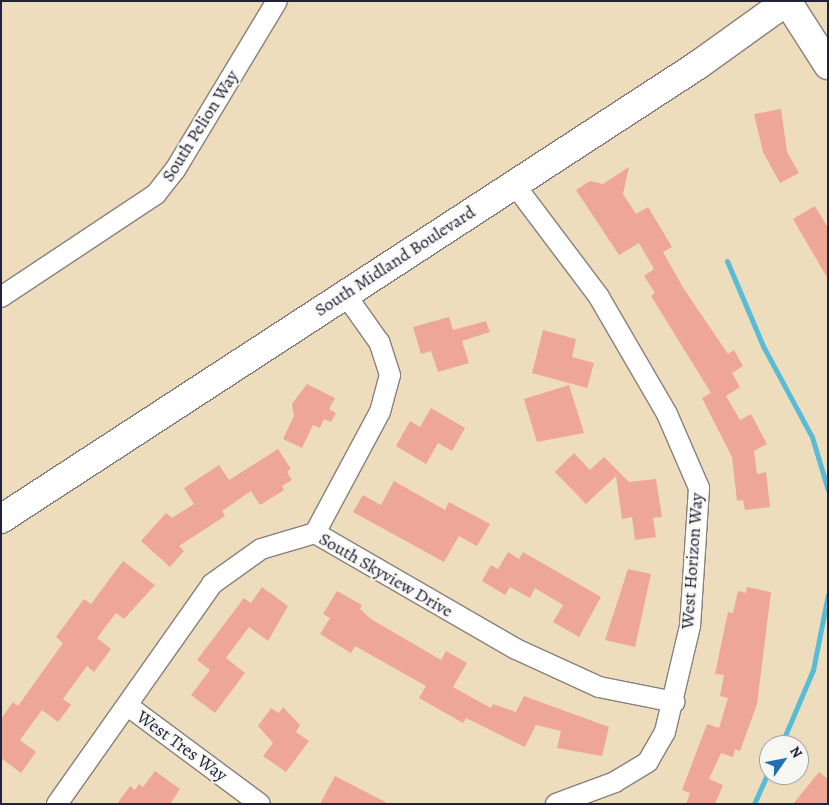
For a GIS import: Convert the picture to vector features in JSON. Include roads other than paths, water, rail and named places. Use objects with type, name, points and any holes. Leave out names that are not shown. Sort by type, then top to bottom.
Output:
[{"type":"street","name":"South Pelion Way","points":[[1,297],[156,194],[176,170],[278,1]]},
{"type":"street","points":[[787,1],[828,65]]},
{"type":"street","name":"South Midland Boulevard","points":[[1,519],[698,65],[787,1]]},
{"type":"street","name":"West Horizon Way","points":[[514,184],[599,297],[667,414],[699,488],[690,626],[675,702],[648,762],[615,782],[556,804]]},
{"type":"street","points":[[315,533],[380,412],[390,375],[379,342],[345,294]]},
{"type":"street","name":"South Skyview Drive","points":[[57,804],[128,706],[212,584],[261,550],[315,533],[516,649],[599,687],[675,702]]},
{"type":"street","name":"West Tres Way","points":[[128,706],[255,802]]},
{"type":"waterway","points":[[727,261],[763,346],[812,437],[828,490]]},
{"type":"waterway","points":[[785,735],[813,670],[828,594]]},
{"type":"waterway","points":[[754,804],[763,785]]}]
